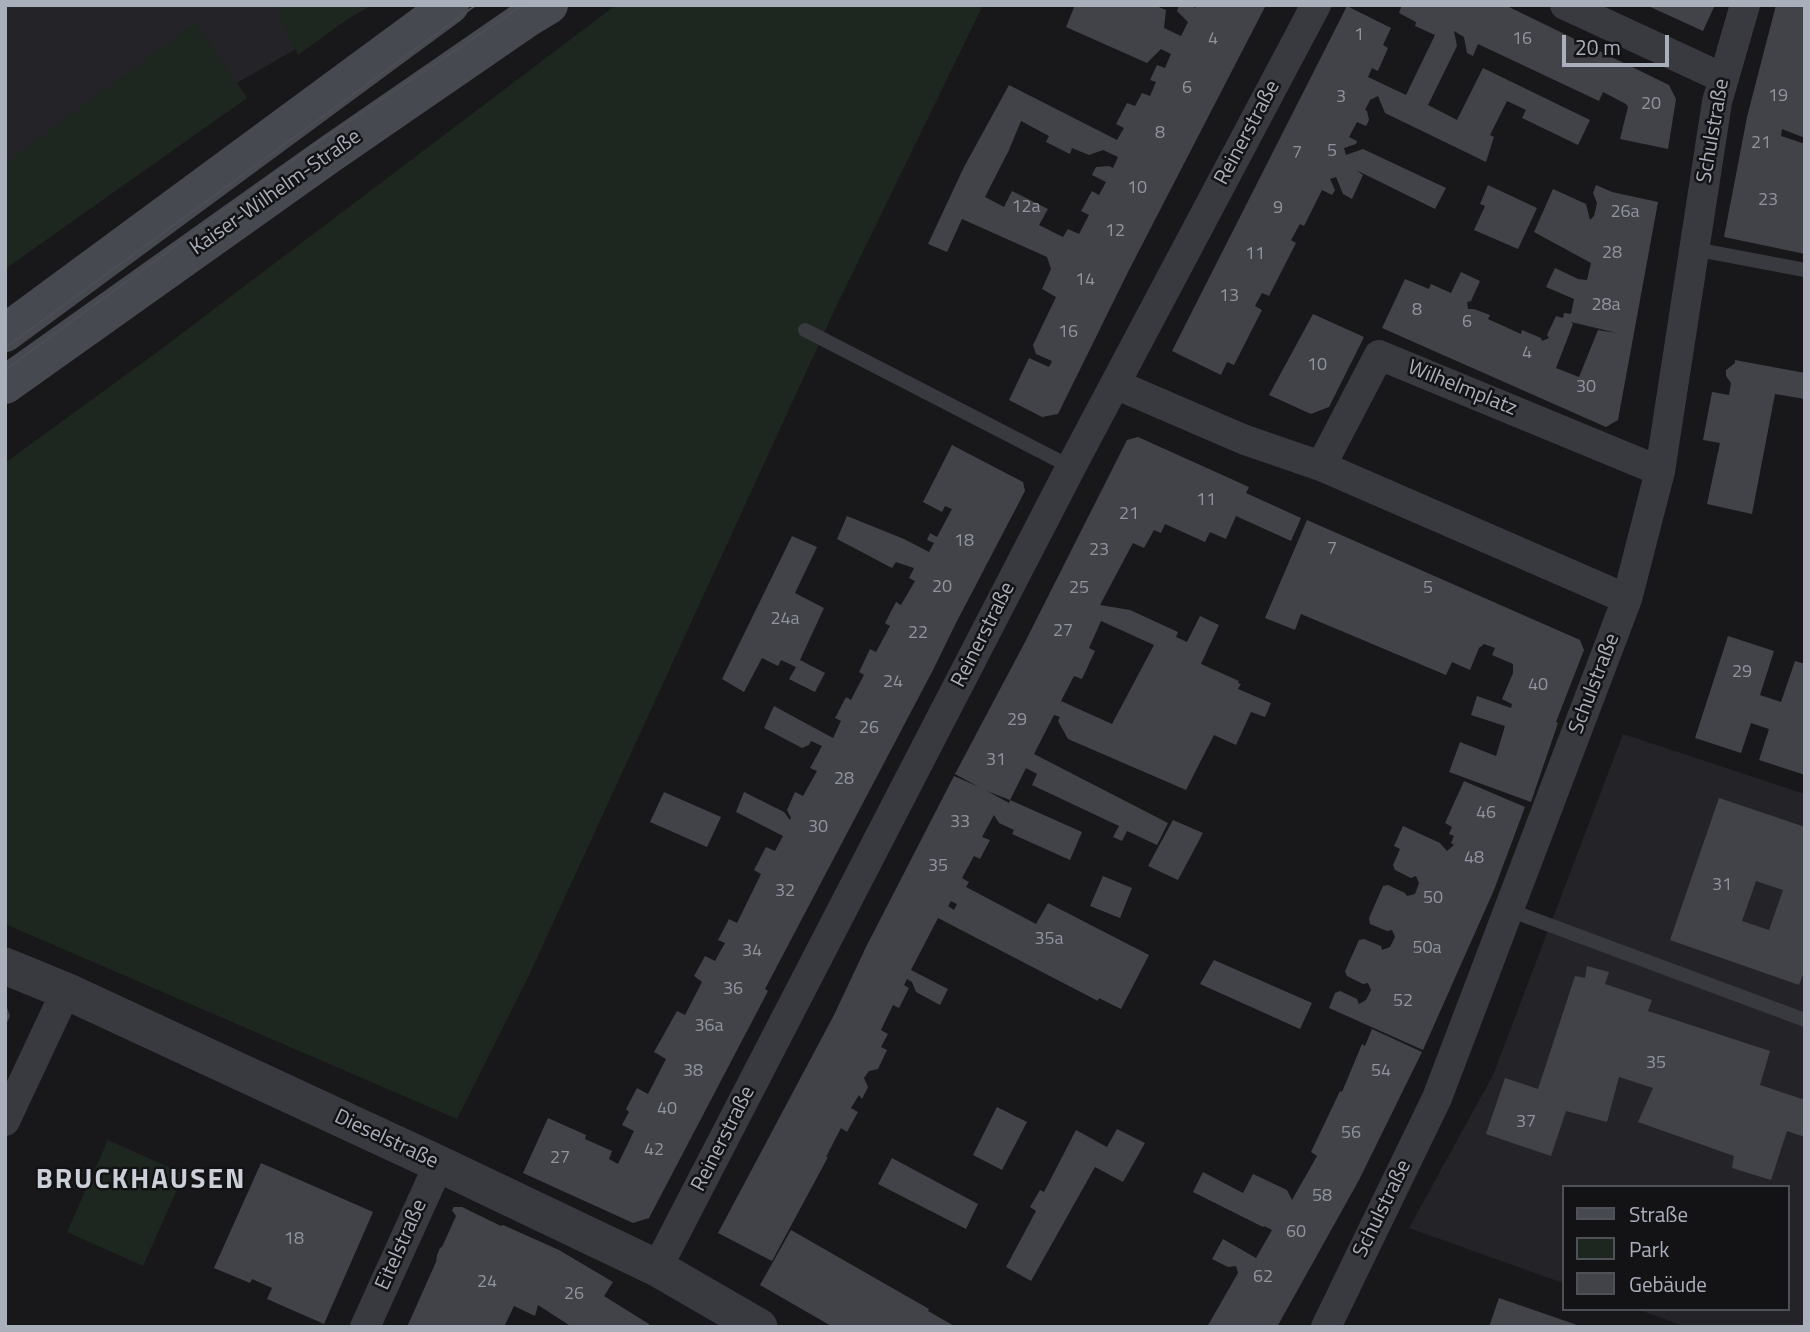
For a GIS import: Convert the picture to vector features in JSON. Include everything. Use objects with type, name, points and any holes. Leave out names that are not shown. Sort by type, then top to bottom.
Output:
[{"type":"main road","points":[[5,333],[450,5]]},
{"type":"main road","name":"Kaiser-Wilhelm-Straße","points":[[5,385],[330,155],[549,5]]},
{"type":"street","name":"Reinerstraße","points":[[657,1268],[1071,467],[1316,5]]},
{"type":"street","points":[[1566,5],[1723,78]]},
{"type":"street","name":"Schulstraße","points":[[1326,1327],[1437,1097],[1627,599],[1660,471],[1717,103],[1745,5]]},
{"type":"street","name":"Wilhelmplatz","points":[[1321,466],[1378,355],[1660,471]]},
{"type":"street","points":[[1115,384],[1245,440],[1321,466],[1627,599]]},
{"type":"street","name":"Dieselstraße","points":[[5,966],[66,991],[657,1268],[759,1327]]},
{"type":"street","points":[[5,1121],[66,991]]},
{"type":"street","name":"Eitelstraße","points":[[365,1327],[439,1164]]},
{"type":"lane","points":[[1694,249],[1805,270]]},
{"type":"lane","points":[[805,330],[1071,467]]},
{"type":"lane","points":[[1508,910],[1805,1020]]},
{"type":"shaded area","points":[[5,5],[372,5],[5,217]]},
{"type":"shaded area","points":[[1623,734],[1805,794],[1805,1327],[1686,1327],[1642,1311],[1789,1311],[1789,1185],[1562,1185],[1562,1283],[1409,1228],[1493,1075]]},
{"type":"green space","points":[[275,5],[367,5],[298,55]]},
{"type":"green space","points":[[616,5],[983,5],[835,309],[530,973],[457,1119],[5,924],[5,463],[160,350]]},
{"type":"green space","points":[[196,22],[247,98],[5,269],[5,164]]},
{"type":"green space","points":[[108,1140],[184,1174],[143,1266],[67,1232]]},
{"type":"building","points":[[1075,5],[1154,5],[1166,10],[1164,28],[1181,36],[1188,22],[1177,11],[1179,5],[1195,8],[1196,5],[1266,5],[1058,414],[1042,417],[1009,400],[1029,358],[1049,367],[1052,361],[1036,354],[1033,345],[1056,297],[1042,289],[1051,269],[1047,257],[962,219],[947,252],[928,244],[964,167],[1009,85],[1117,140],[1124,128],[1116,124],[1127,103],[1135,106],[1142,93],[1150,96],[1156,82],[1150,80],[1157,65],[1165,68],[1171,54],[1161,49],[1147,63],[1066,27]],"holes":[[[1021,121],[1049,136],[1046,142],[1070,154],[1072,148],[1089,155],[1103,150],[1118,157],[1113,168],[1096,167],[1092,175],[1106,182],[1099,195],[1092,191],[1081,211],[1089,215],[1079,234],[1068,229],[1063,237],[1039,225],[1048,209],[1012,191],[1004,207],[985,197]]]},
{"type":"building","points":[[1402,5],[1505,5],[1669,85],[1676,99],[1668,149],[1620,139],[1628,107],[1626,104],[1603,92],[1599,101],[1478,44],[1473,56],[1467,53],[1464,37],[1454,31],[1457,46],[1428,105],[1457,120],[1483,68],[1590,120],[1578,145],[1522,118],[1526,110],[1507,101],[1490,135],[1494,137],[1486,162],[1385,113],[1378,96],[1370,100],[1365,110],[1369,120],[1366,126],[1357,122],[1349,137],[1357,141],[1356,144],[1344,148],[1346,155],[1363,149],[1446,188],[1435,209],[1356,170],[1363,175],[1352,199],[1343,194],[1336,177],[1330,179],[1335,190],[1332,195],[1322,190],[1304,226],[1300,224],[1291,240],[1296,243],[1269,296],[1262,293],[1255,306],[1262,310],[1234,365],[1227,362],[1221,375],[1172,351],[1347,6],[1391,28],[1383,45],[1388,48],[1378,71],[1372,68],[1368,77],[1406,95],[1435,35],[1415,26],[1416,22],[1399,13]]},
{"type":"building","points":[[1646,5],[1715,5],[1703,31]]},
{"type":"building","points":[[1776,5],[1805,5],[1805,138],[1782,129],[1781,136],[1805,144],[1805,254],[1724,237],[1747,117]]},
{"type":"building","points":[[1488,185],[1537,208],[1518,249],[1474,230],[1485,206],[1480,204]]},
{"type":"building","points":[[1596,185],[1612,192],[1658,202],[1618,420],[1606,427],[1382,328],[1405,279],[1429,289],[1431,284],[1451,293],[1461,272],[1480,281],[1471,301],[1467,302],[1468,309],[1490,315],[1488,319],[1521,334],[1522,330],[1541,338],[1542,341],[1549,338],[1547,335],[1556,316],[1563,318],[1564,313],[1571,314],[1574,299],[1546,287],[1555,268],[1578,279],[1587,280],[1591,263],[1534,232],[1553,189],[1586,204],[1590,220],[1594,216],[1597,203],[1593,193]],"holes":[[[1571,322],[1617,333],[1598,330],[1579,377],[1556,368],[1573,324]]]},
{"type":"building","points":[[1313,314],[1364,337],[1329,407],[1311,414],[1269,395]]},
{"type":"building","points":[[1735,360],[1805,373],[1805,399],[1775,394],[1752,514],[1707,504],[1720,443],[1703,440],[1712,392],[1729,395],[1731,383],[1726,376],[1726,370]]},
{"type":"building","points":[[1138,437],[1249,487],[1246,493],[1301,518],[1291,541],[1236,516],[1226,539],[1210,532],[1205,542],[1165,524],[1161,533],[1154,530],[1144,548],[1133,543],[1100,605],[1130,610],[1178,632],[1176,637],[1187,642],[1200,616],[1219,625],[1201,664],[1239,681],[1241,684],[1238,689],[1271,703],[1265,717],[1251,712],[1236,745],[1214,735],[1186,790],[1068,739],[1058,721],[1060,717],[1054,715],[1034,754],[1168,823],[1157,845],[1127,831],[1122,841],[1113,837],[1119,826],[1032,785],[1037,774],[1026,768],[1010,800],[1082,832],[1070,860],[1012,834],[1014,830],[999,823],[994,815],[982,837],[990,840],[980,859],[974,856],[962,878],[969,882],[966,887],[1036,924],[1048,903],[1149,955],[1121,1009],[1099,998],[1098,1001],[938,918],[911,970],[948,989],[940,1005],[916,992],[912,982],[907,979],[904,985],[909,988],[899,1008],[893,1005],[881,1030],[888,1034],[881,1047],[887,1050],[878,1069],[869,1071],[864,1078],[868,1087],[862,1099],[859,1095],[851,1108],[858,1112],[847,1132],[841,1128],[772,1261],[718,1233],[834,1015],[954,776],[979,787],[955,774],[1127,440]],"holes":[[[1101,621],[1154,645],[1112,724],[1061,701],[1074,676],[1082,679],[1095,651],[1089,648]],[[987,791],[1010,800],[1009,803]],[[951,901],[957,904],[954,910],[948,906]]]},
{"type":"building","points":[[952,445],[1023,482],[1025,491],[765,989],[768,991],[649,1218],[633,1223],[523,1173],[548,1118],[586,1135],[585,1139],[612,1151],[609,1159],[618,1164],[634,1131],[622,1125],[629,1112],[626,1109],[637,1088],[648,1094],[666,1059],[654,1052],[677,1011],[685,1015],[702,982],[694,976],[705,956],[715,961],[725,943],[718,940],[729,919],[737,923],[761,874],[754,870],[766,847],[775,851],[783,836],[736,812],[744,792],[784,812],[790,820],[787,810],[795,792],[803,796],[817,771],[810,768],[822,746],[811,741],[802,748],[764,728],[774,706],[833,738],[841,721],[835,718],[846,697],[851,700],[864,675],[859,672],[870,649],[876,652],[890,626],[885,623],[896,602],[901,605],[915,581],[909,578],[914,568],[896,562],[892,568],[837,539],[847,516],[929,552],[934,543],[927,540],[930,533],[937,537],[952,509],[945,506],[942,512],[923,502]]},
{"type":"building","points":[[1307,520],[1580,640],[1584,650],[1556,722],[1558,723],[1531,802],[1449,772],[1460,742],[1496,756],[1505,726],[1471,715],[1477,696],[1511,708],[1512,704],[1502,699],[1513,673],[1513,664],[1492,655],[1495,648],[1484,644],[1479,648],[1470,670],[1452,662],[1446,675],[1301,614],[1295,630],[1265,618]]},
{"type":"building","points":[[792,536],[817,547],[795,593],[824,608],[800,660],[825,673],[815,692],[789,679],[796,667],[781,660],[778,666],[762,658],[744,692],[722,679]]},
{"type":"building","points":[[1728,636],[1774,651],[1760,695],[1781,702],[1795,661],[1805,664],[1805,775],[1759,760],[1769,729],[1751,723],[1741,753],[1695,738]]},
{"type":"building","points":[[1464,781],[1525,807],[1494,890],[1423,1050],[1329,1008],[1335,993],[1340,991],[1357,999],[1359,1004],[1366,1000],[1371,990],[1368,983],[1363,984],[1347,976],[1345,971],[1359,940],[1364,939],[1381,946],[1382,950],[1390,947],[1395,937],[1392,930],[1387,931],[1370,924],[1369,918],[1383,886],[1388,885],[1407,896],[1415,894],[1419,883],[1416,876],[1411,878],[1395,870],[1393,865],[1400,849],[1394,846],[1403,826],[1440,843],[1447,851],[1454,845],[1451,843],[1454,836],[1449,834],[1452,827],[1445,823]]},
{"type":"building","points":[[664,792],[721,817],[707,847],[650,822]]},
{"type":"building","points":[[1719,798],[1805,827],[1805,969],[1799,985],[1670,940]],"holes":[[[1756,881],[1783,890],[1769,930],[1742,921]]]},
{"type":"building","points":[[1173,820],[1203,833],[1178,880],[1148,866]]},
{"type":"building","points":[[1103,876],[1132,888],[1120,918],[1090,906]]},
{"type":"building","points":[[1214,960],[1312,1003],[1300,1029],[1200,984]]},
{"type":"building","points":[[1587,966],[1609,972],[1605,984],[1652,1000],[1648,1011],[1770,1051],[1760,1085],[1805,1100],[1805,1137],[1787,1131],[1771,1180],[1732,1168],[1734,1156],[1638,1122],[1653,1088],[1619,1077],[1607,1122],[1566,1111],[1551,1156],[1486,1134],[1505,1078],[1538,1089],[1575,976],[1585,978]]},
{"type":"building","points":[[5,1002],[10,1016],[5,1027]]},
{"type":"building","points":[[1372,1029],[1422,1052],[1359,1180],[1277,1327],[1207,1327],[1238,1273],[1236,1266],[1228,1267],[1212,1259],[1223,1239],[1256,1258],[1272,1230],[1193,1192],[1203,1172],[1243,1193],[1253,1174],[1287,1190],[1292,1200],[1317,1156],[1311,1152],[1340,1091],[1342,1092],[1362,1044],[1365,1046]]},
{"type":"building","points":[[997,1107],[1027,1122],[1002,1170],[973,1155]]},
{"type":"building","points":[[1117,1129],[1145,1143],[1123,1182],[1095,1167],[1031,1281],[1006,1267],[1036,1211],[1030,1207],[1040,1190],[1044,1192],[1076,1130],[1107,1147]]},
{"type":"building","points":[[892,1158],[978,1204],[966,1229],[878,1184]]},
{"type":"building","points":[[261,1163],[373,1212],[324,1324],[267,1299],[272,1288],[252,1279],[250,1283],[214,1268]]},
{"type":"building","points":[[454,1207],[462,1207],[559,1250],[613,1282],[604,1296],[650,1327],[572,1327],[538,1305],[535,1316],[514,1306],[504,1327],[407,1327],[456,1216],[452,1210]]},
{"type":"building","points":[[791,1230],[956,1327],[833,1327],[760,1285]]},
{"type":"building","points":[[1499,1298],[1580,1326],[1580,1327],[1489,1327]]},
{"type":"tram line","points":[[5,348],[476,5]]},
{"type":"tram line","points":[[5,370],[318,142],[523,5]]},
{"type":"district","name":"BRUCKHAUSEN","points":[[141,1181]]}]
